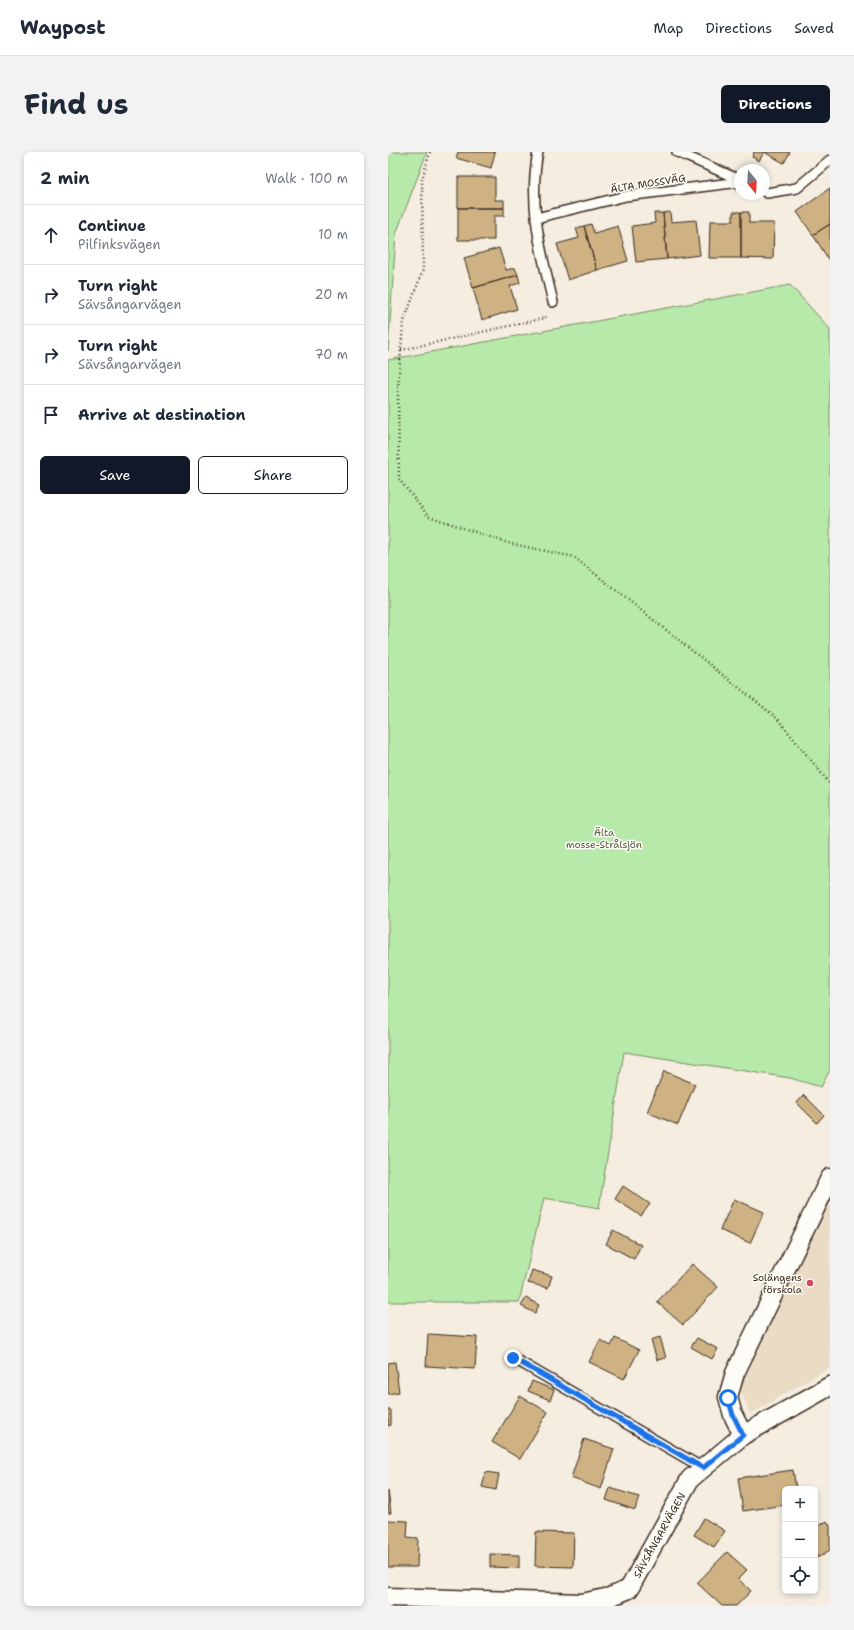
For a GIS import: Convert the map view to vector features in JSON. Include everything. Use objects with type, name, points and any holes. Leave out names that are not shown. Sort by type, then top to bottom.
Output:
[{"type":"street","points":[[743,1435],[733,1415],[728,1398],[735,1373],[830,1178]]},
{"type":"street","name":"SÄVSÅNGARVÄGEN","points":[[388,1597],[582,1603],[612,1601],[629,1589],[690,1479],[743,1435],[830,1386]]},
{"type":"lane","points":[[538,152],[534,174],[538,240],[553,302]]},
{"type":"lane","name":"ÄLTA MOSSVÄG","points":[[677,152],[734,178]]},
{"type":"lane","points":[[770,192],[797,188],[830,160]]},
{"type":"lane","name":"ÄLTA MOSSVÄG","points":[[536,218],[626,196],[734,182]]},
{"type":"lane","points":[[513,1358],[703,1468]]},
{"type":"path","points":[[430,152],[422,179],[423,270],[403,324],[398,387],[399,479],[428,516],[508,543],[574,557],[777,718],[830,784]]},
{"type":"path","points":[[401,350],[545,318],[553,302]]},
{"type":"shaded area","name":"Solängens förskola","points":[[830,1199],[830,1367],[750,1414],[740,1388]]},
{"type":"green space","points":[[388,152],[427,152],[396,234],[388,351]]},
{"type":"green space","name":"Älta mosse-Strålsjön","points":[[790,285],[830,329],[830,1070],[821,1087],[790,1078],[624,1052],[599,1208],[544,1198],[519,1302],[388,1302],[388,360]]},
{"type":"building","points":[[458,152],[495,152],[491,168],[456,158]]},
{"type":"building","points":[[754,152],[764,152],[759,161],[752,157]]},
{"type":"building","points":[[764,152],[790,152],[784,163]]},
{"type":"building","points":[[458,177],[495,177],[495,200],[504,200],[504,208],[458,208]]},
{"type":"building","points":[[830,188],[830,224],[813,235],[797,212]]},
{"type":"building","points":[[458,208],[504,208],[504,216],[494,216],[494,240],[458,240]]},
{"type":"building","points":[[670,212],[671,222],[696,220],[700,255],[667,259],[663,213]]},
{"type":"building","points":[[733,212],[741,212],[741,258],[709,258],[710,221],[733,221]]},
{"type":"building","points":[[741,212],[749,212],[749,223],[774,223],[773,259],[741,258]]},
{"type":"building","points":[[654,213],[663,213],[667,259],[636,262],[632,226],[655,223]]},
{"type":"building","points":[[591,224],[594,233],[618,226],[628,261],[597,270],[584,226]]},
{"type":"building","points":[[830,224],[830,259],[829,260],[813,235]]},
{"type":"building","points":[[584,226],[597,270],[568,280],[557,244],[579,238],[576,228]]},
{"type":"building","points":[[499,248],[506,270],[515,268],[518,275],[473,288],[464,258]]},
{"type":"building","points":[[518,275],[520,283],[510,286],[517,309],[482,320],[473,288]]},
{"type":"building","points":[[664,1071],[695,1084],[678,1125],[647,1112]]},
{"type":"building","points":[[804,1095],[824,1115],[817,1123],[797,1103]]},
{"type":"building","points":[[623,1186],[650,1204],[641,1216],[615,1199]]},
{"type":"building","points":[[734,1199],[764,1212],[750,1243],[720,1230]]},
{"type":"building","points":[[613,1230],[641,1245],[634,1259],[606,1244]]},
{"type":"building","points":[[692,1264],[718,1287],[683,1325],[657,1302]]},
{"type":"building","points":[[532,1270],[552,1276],[548,1288],[528,1283]]},
{"type":"building","points":[[526,1298],[539,1305],[535,1313],[521,1306]]},
{"type":"building","points":[[428,1334],[477,1337],[475,1369],[426,1366]]},
{"type":"building","points":[[660,1337],[666,1358],[657,1360],[651,1340]]},
{"type":"building","points":[[615,1338],[639,1350],[624,1379],[589,1362],[600,1340],[611,1346]]},
{"type":"building","points":[[697,1338],[718,1349],[712,1359],[691,1347]]},
{"type":"building","points":[[395,1362],[399,1392],[388,1394],[388,1363]]},
{"type":"building","points":[[532,1381],[554,1390],[550,1400],[528,1391]]},
{"type":"building","points":[[520,1396],[548,1412],[520,1459],[492,1442]]},
{"type":"building","points":[[388,1410],[391,1410],[391,1425],[388,1426]]},
{"type":"building","points":[[584,1439],[614,1449],[601,1489],[571,1478]]},
{"type":"building","points":[[793,1470],[796,1486],[782,1486],[782,1505],[743,1511],[738,1478]]},
{"type":"building","points":[[486,1472],[499,1474],[496,1490],[482,1487]]},
{"type":"building","points":[[610,1488],[639,1497],[635,1510],[606,1500]]},
{"type":"building","points":[[388,1491],[391,1513],[388,1513]]},
{"type":"building","points":[[704,1518],[725,1531],[714,1547],[694,1535]]},
{"type":"building","points":[[388,1520],[408,1521],[407,1537],[418,1538],[417,1567],[388,1567]]},
{"type":"building","points":[[827,1521],[830,1526],[830,1550],[818,1557],[818,1534],[818,1526]]},
{"type":"building","points":[[536,1532],[574,1533],[573,1567],[535,1566]]},
{"type":"building","points":[[727,1552],[747,1570],[738,1579],[751,1591],[736,1606],[722,1606],[697,1583]]},
{"type":"building","points":[[490,1554],[519,1555],[519,1568],[490,1567]]},
{"type":"place","name":"Solängens förskola","points":[[810,1283]]},
{"type":"route","points":[[513,1358],[703,1468],[743,1435],[733,1415],[728,1398]]}]
